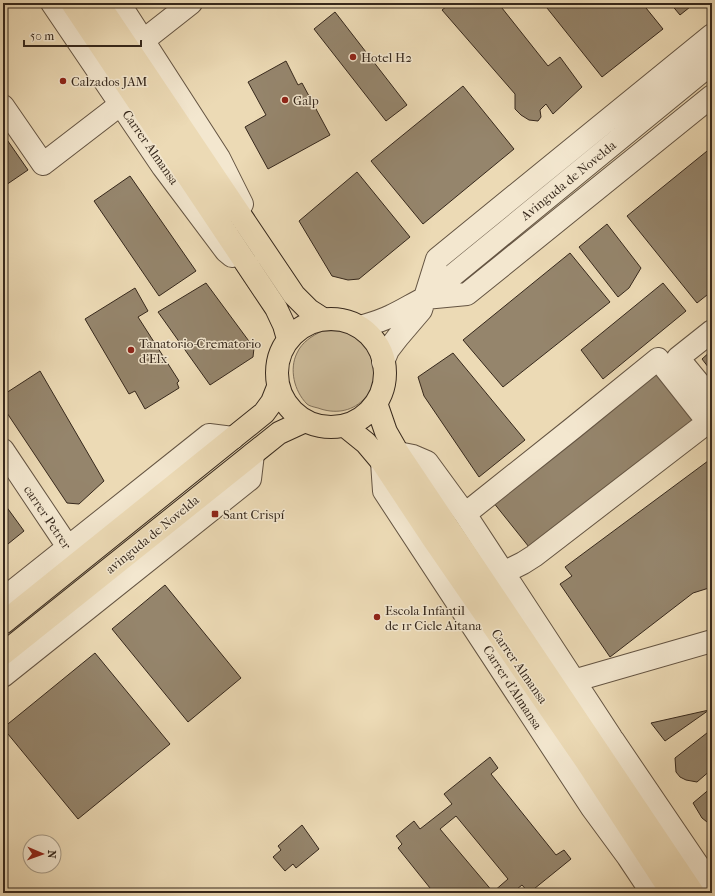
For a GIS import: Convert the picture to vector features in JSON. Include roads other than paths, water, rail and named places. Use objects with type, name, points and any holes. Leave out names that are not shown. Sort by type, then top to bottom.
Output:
[{"type":"main road","name":"Carrer Almansa","points":[[72,3],[260,283],[276,308],[284,325],[288,339]]},
{"type":"main road","points":[[98,3],[294,295],[309,310],[323,319]]},
{"type":"main road","points":[[323,319],[345,320],[360,327],[374,341],[382,355],[385,368],[384,382],[376,403],[365,416],[353,424],[333,428],[319,427],[294,414],[287,406],[278,387],[276,373],[278,359],[288,339],[293,333],[304,326],[323,319]]},
{"type":"main road","name":"avinguda de Novelda","points":[[3,624],[74,555],[233,438],[264,413],[272,402],[278,387]]},
{"type":"main road","name":"Carrer d'Almansa","points":[[376,403],[386,432],[390,458],[616,777],[693,893]]},
{"type":"main road","name":"avinguda de Novelda","points":[[3,654],[279,433],[305,421]]},
{"type":"main road","name":"Carrer Almansa","points":[[345,426],[366,443],[390,458],[433,539],[586,761],[672,893]]},
{"type":"street","name":"Carrer Almansa","points":[[52,3],[163,167],[226,250],[260,283]]},
{"type":"street","points":[[119,3],[219,158],[264,250]]},
{"type":"street","points":[[144,40],[191,3]]},
{"type":"street","points":[[712,35],[437,258],[425,298],[467,294],[712,96]]},
{"type":"street","name":"Avinguda de Novelda","points":[[360,327],[378,322],[425,298],[712,63]]},
{"type":"street","points":[[3,106],[43,164],[121,104]]},
{"type":"street","name":"Avinguda de Novelda","points":[[383,362],[388,350],[421,310],[425,298]]},
{"type":"street","points":[[712,331],[678,358],[712,399]]},
{"type":"street","points":[[465,514],[658,359],[708,422],[534,556],[503,573]]},
{"type":"street","name":"carrer Petrer","points":[[3,450],[74,555]]},
{"type":"street","points":[[3,676],[250,479],[253,454]]},
{"type":"street","name":"Carrer d'Almansa","points":[[652,893],[592,808],[384,491],[390,458],[413,456],[427,462],[465,514],[611,737],[709,877]]},
{"type":"street","points":[[3,599],[74,555]]},
{"type":"street","points":[[573,681],[712,641]]},
{"type":"street","name":"Carrer d'Almansa","points":[[611,737],[616,777]]},
{"type":"street","name":"Carrer d'Almansa","points":[[586,761],[592,808]]},
{"type":"place","name":"Hotel H2","points":[[353,57]]},
{"type":"place","name":"Calzados JAM","points":[[63,81]]},
{"type":"place","name":"Galp","points":[[285,100]]},
{"type":"place","name":"Tanatorio-Crematorio d'Elx","points":[[131,350]]},
{"type":"place","name":"Sant Crispí","points":[[215,514]]},
{"type":"place","name":"Escola Infantil de 1r Cicle Aitana","points":[[377,617]]}]
